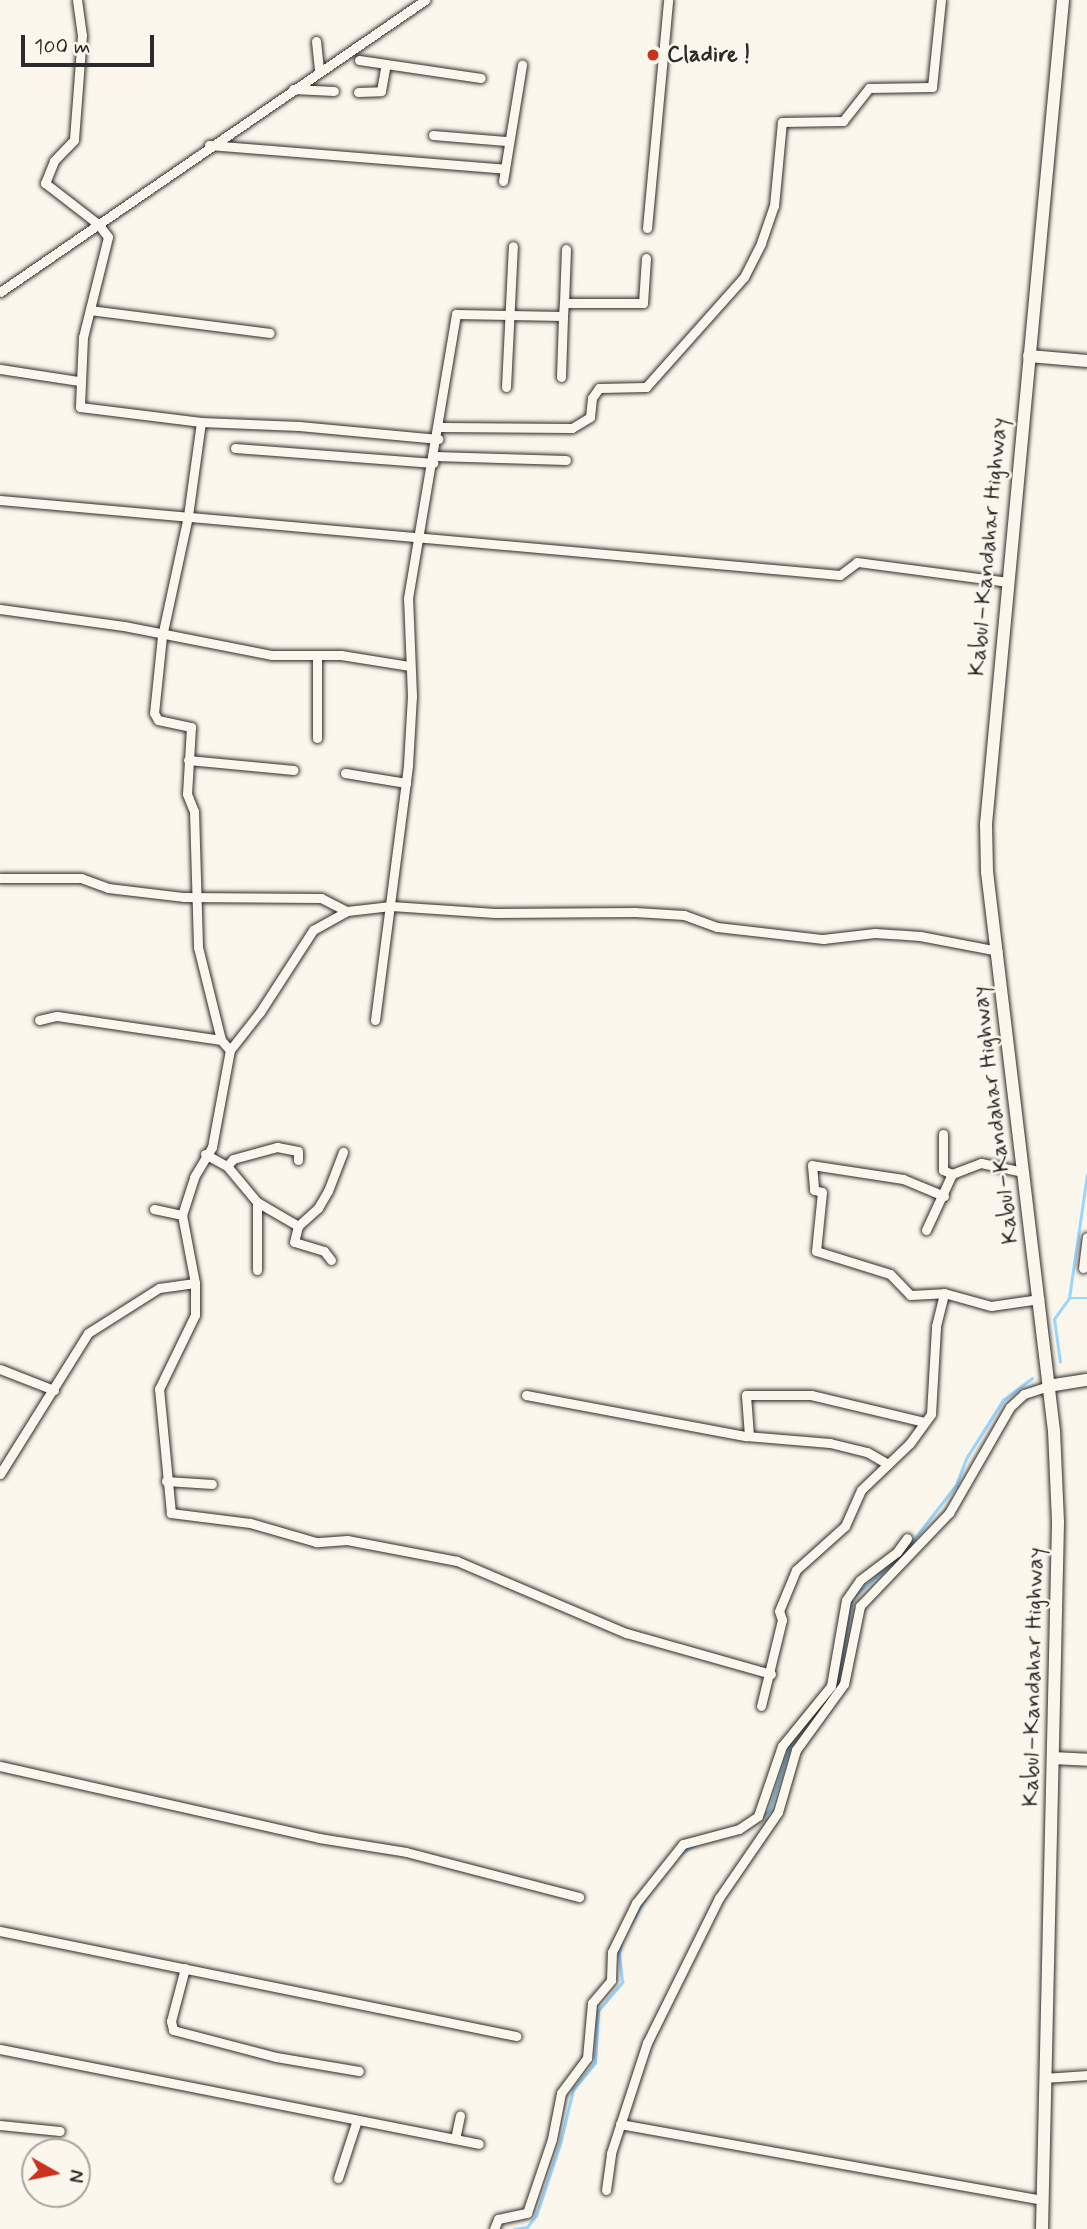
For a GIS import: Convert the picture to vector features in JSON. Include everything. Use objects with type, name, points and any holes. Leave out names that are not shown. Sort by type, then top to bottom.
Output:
[{"type":"main road","name":"Kabul–Kandahar Highway","points":[[1042,2229],[1058,1522],[1048,1386],[987,872],[986,824],[1063,0]]},
{"type":"main road","points":[[1028,356],[1087,361]]},
{"type":"main road","points":[[1048,1386],[1087,1380]]},
{"type":"main road","points":[[1053,1758],[1087,1760]]},
{"type":"street","points":[[77,0],[82,34],[74,140],[54,161],[45,183],[98,223],[108,237],[107,250],[90,310],[78,381],[80,407],[201,422],[299,426],[438,439]]},
{"type":"street","points":[[0,292],[209,145],[425,0]]},
{"type":"street","points":[[647,228],[668,0]]},
{"type":"street","points":[[440,427],[572,428],[590,417],[592,398],[599,388],[646,387],[744,277],[775,206],[782,122],[843,121],[869,88],[932,87],[941,0]]},
{"type":"street","points":[[316,41],[320,70]]},
{"type":"street","points":[[359,60],[481,78]]},
{"type":"street","points":[[358,92],[381,91],[386,64]]},
{"type":"street","points":[[503,181],[506,141],[522,65]]},
{"type":"street","points":[[293,89],[334,91]]},
{"type":"street","points":[[433,135],[506,141]]},
{"type":"street","points":[[209,145],[505,169]]},
{"type":"street","points":[[506,387],[513,246]]},
{"type":"street","points":[[561,377],[566,249]]},
{"type":"street","points":[[564,303],[643,303],[646,258]]},
{"type":"street","points":[[90,310],[270,333]]},
{"type":"street","points":[[375,1020],[407,783],[412,717],[408,598],[417,537],[438,439],[442,390],[456,314],[563,316]]},
{"type":"street","points":[[0,369],[78,381]]},
{"type":"street","points":[[201,422],[188,516],[162,636],[154,717],[190,725],[188,760],[195,895],[206,990],[221,1040],[230,1050]]},
{"type":"street","points":[[235,448],[434,459],[566,460]]},
{"type":"street","points":[[0,500],[840,575],[857,562],[1008,582]]},
{"type":"street","points":[[0,609],[124,626],[162,636],[271,655],[317,655],[410,666]]},
{"type":"street","points":[[317,655],[317,738]]},
{"type":"street","points":[[188,760],[294,770]]},
{"type":"street","points":[[345,773],[407,783]]},
{"type":"street","points":[[0,878],[80,878],[108,888],[195,895],[321,898],[347,911]]},
{"type":"street","points":[[771,1674],[626,1633],[457,1561],[347,1540],[316,1542],[250,1523],[174,1515],[166,1482],[159,1389],[189,1336],[195,1315],[195,1283],[182,1215],[205,1154],[212,1147],[230,1050],[313,930],[347,911],[391,906],[495,913],[684,915],[718,928],[822,939],[875,933],[920,936],[998,951]]},
{"type":"street","points":[[39,1020],[57,1016],[221,1040]]},
{"type":"street","points":[[943,1134],[943,1170],[952,1174],[981,1163],[1023,1172]]},
{"type":"street","points":[[227,1166],[233,1159],[277,1147],[298,1151],[298,1160]]},
{"type":"street","points":[[331,1260],[324,1251],[294,1242],[298,1226],[318,1208],[343,1152]]},
{"type":"street","points":[[205,1154],[227,1166],[257,1202],[298,1226]]},
{"type":"street","points":[[944,1196],[903,1179],[812,1165],[814,1190],[822,1192],[816,1251],[890,1273],[910,1294],[944,1293],[990,1306],[1039,1299]]},
{"type":"street","points":[[926,1230],[952,1174]]},
{"type":"street","points":[[257,1202],[257,1270]]},
{"type":"street","points":[[154,1209],[182,1215]]},
{"type":"street","points":[[1083,1268],[1087,1237]]},
{"type":"street","points":[[0,1474],[88,1333],[159,1288],[195,1283]]},
{"type":"street","points":[[761,1706],[771,1674],[782,1620],[779,1611],[796,1570],[845,1526],[861,1490],[888,1464],[924,1422],[934,1401],[936,1326],[944,1293]]},
{"type":"street","points":[[0,1368],[54,1390]]},
{"type":"street","points":[[606,2190],[620,2124],[646,2043],[719,1898],[778,1812],[796,1750],[836,1687],[863,1602],[949,1513],[1010,1407],[1024,1394],[1048,1386]]},
{"type":"street","points":[[749,1436],[746,1395],[758,1394],[811,1395],[924,1422]]},
{"type":"street","points":[[526,1395],[749,1436],[830,1443],[867,1452],[888,1464]]},
{"type":"street","points":[[166,1482],[212,1485]]},
{"type":"street","points":[[494,2229],[498,2220],[527,2213],[552,2139],[561,2093],[587,2058],[592,2003],[611,1980],[612,1952],[636,1903],[683,1844],[739,1829],[758,1816],[782,1746],[836,1687],[848,1598],[860,1580],[897,1552],[907,1538]]},
{"type":"street","points":[[848,1598],[863,1602]]},
{"type":"street","points":[[0,1766],[319,1838],[406,1852],[579,1897]]},
{"type":"street","points":[[0,1931],[516,2036]]},
{"type":"street","points":[[185,1968],[170,2021],[173,2030],[276,2057],[359,2071]]},
{"type":"street","points":[[0,2049],[479,2144]]},
{"type":"street","points":[[1044,2078],[1087,2075]]},
{"type":"street","points":[[455,2139],[460,2116]]},
{"type":"street","points":[[338,2178],[357,2120]]},
{"type":"street","points":[[620,2124],[1043,2200]]},
{"type":"street","points":[[0,2125],[60,2131]]},
{"type":"waterway","points":[[1060,1362],[1054,1319],[1069,1298],[1087,1175]]},
{"type":"waterway","points":[[1069,1298],[1087,1298]]},
{"type":"waterway","points":[[745,1829],[769,1811],[791,1742],[836,1687],[852,1598],[904,1552],[956,1485],[967,1457],[1003,1400],[1032,1378]]},
{"type":"waterway","points":[[680,1854],[695,1845]]},
{"type":"waterway","points":[[628,1928],[648,1894]]},
{"type":"waterway","points":[[514,2229],[527,2227],[536,2216],[560,2144],[573,2090],[595,2063],[598,2011],[622,1982],[619,1953],[622,1940]]},
{"type":"place","name":"Cladire !","points":[[653,55]]}]
